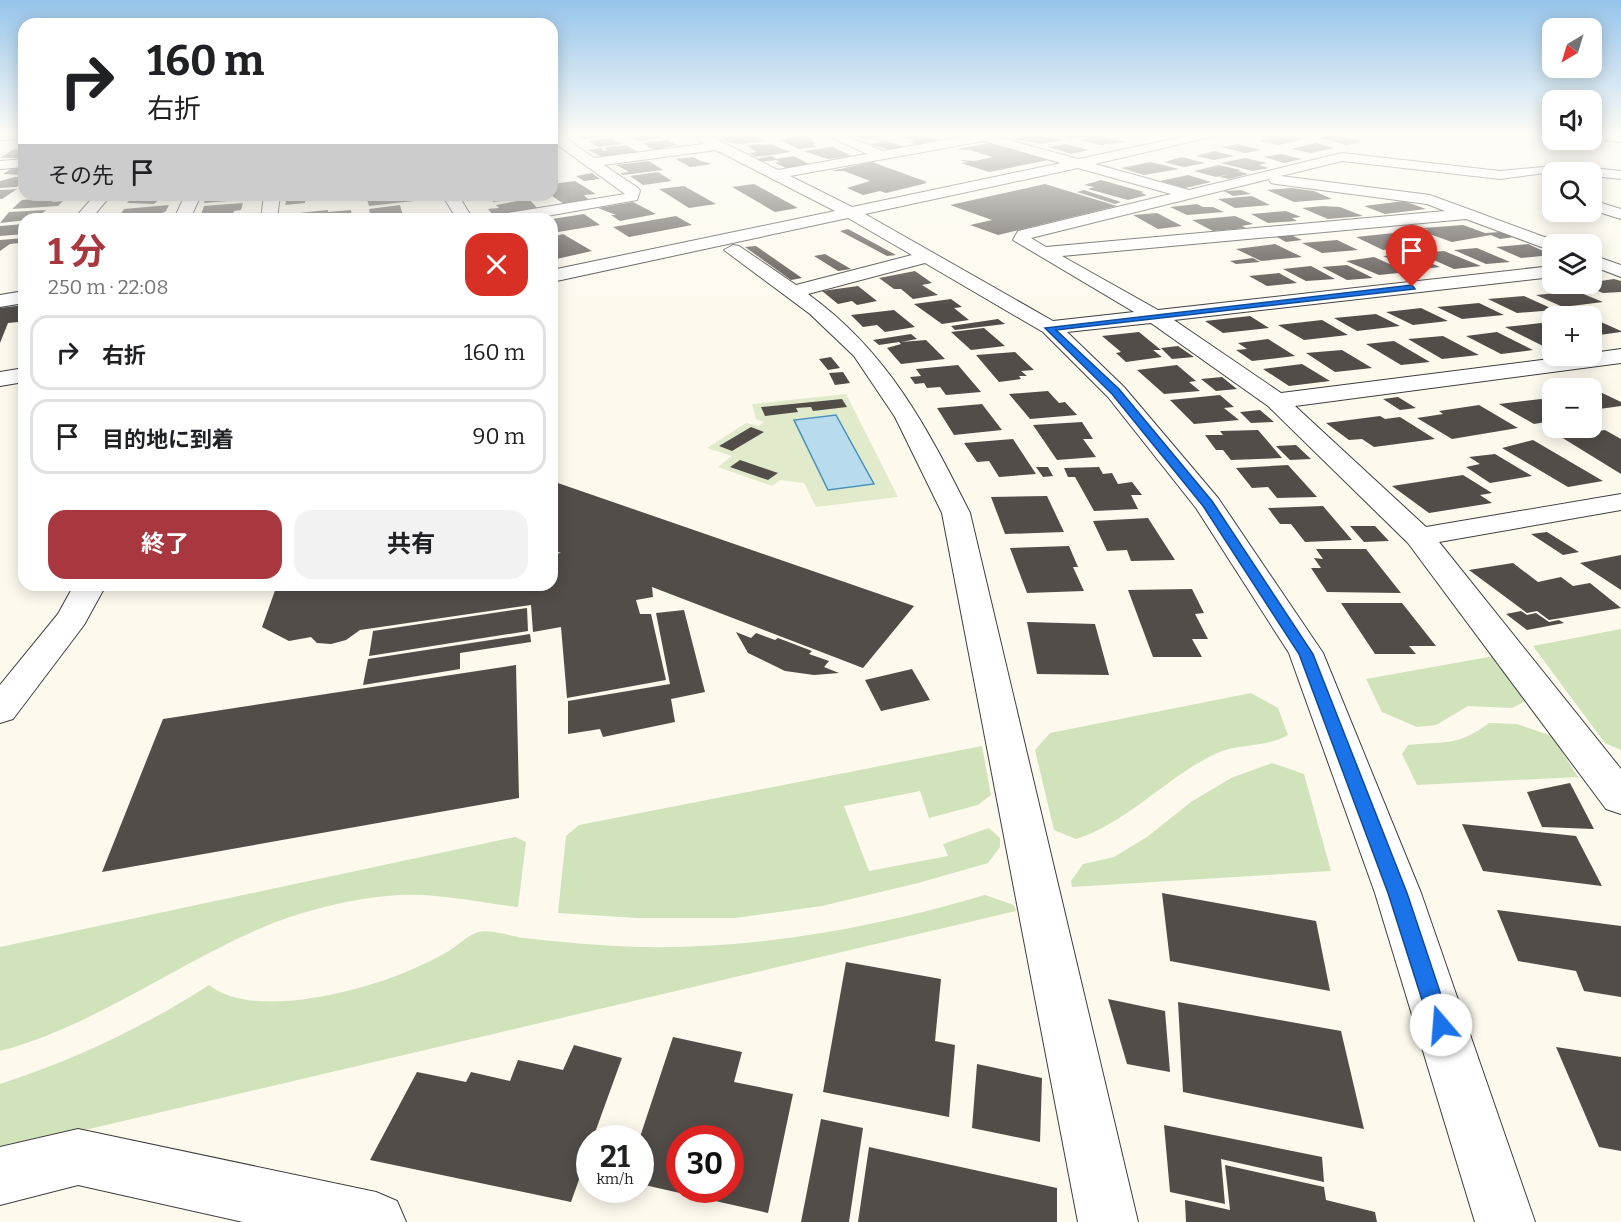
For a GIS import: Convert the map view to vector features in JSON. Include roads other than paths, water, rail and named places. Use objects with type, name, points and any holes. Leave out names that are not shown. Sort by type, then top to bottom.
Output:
[{"type":"street","points":[[537,213],[632,197],[633,191]]},
{"type":"street","points":[[807,191],[930,256],[1050,328],[1116,392],[1208,504],[1306,654],[1398,893],[1505,1222]]},
{"type":"street","points":[[558,275],[953,191]]},
{"type":"street","points":[[1178,191],[1189,194]]},
{"type":"street","points":[[1202,191],[1024,235],[1022,240],[1155,316],[1276,401],[1419,537],[1619,791]]},
{"type":"street","points":[[1359,191],[1430,200],[1542,242]]},
{"type":"street","points":[[87,213],[98,201]]},
{"type":"street","points":[[1602,208],[1621,214]]},
{"type":"street","points":[[1045,252],[1467,214]]},
{"type":"street","points":[[733,250],[844,332],[878,374],[913,425],[956,513],[1108,1222]]},
{"type":"street","points":[[792,292],[930,256]]},
{"type":"street","points":[[1050,328],[1542,272]]},
{"type":"street","points":[[1276,401],[1621,356]]},
{"type":"street","points":[[0,379],[18,376]]},
{"type":"street","points":[[1419,537],[1621,502]]},
{"type":"street","points":[[0,710],[72,618],[87,591]]},
{"type":"street","points":[[0,1176],[78,1157],[376,1222]]},
{"type":"water","points":[[836,415],[874,484],[828,490],[794,420]]}]
